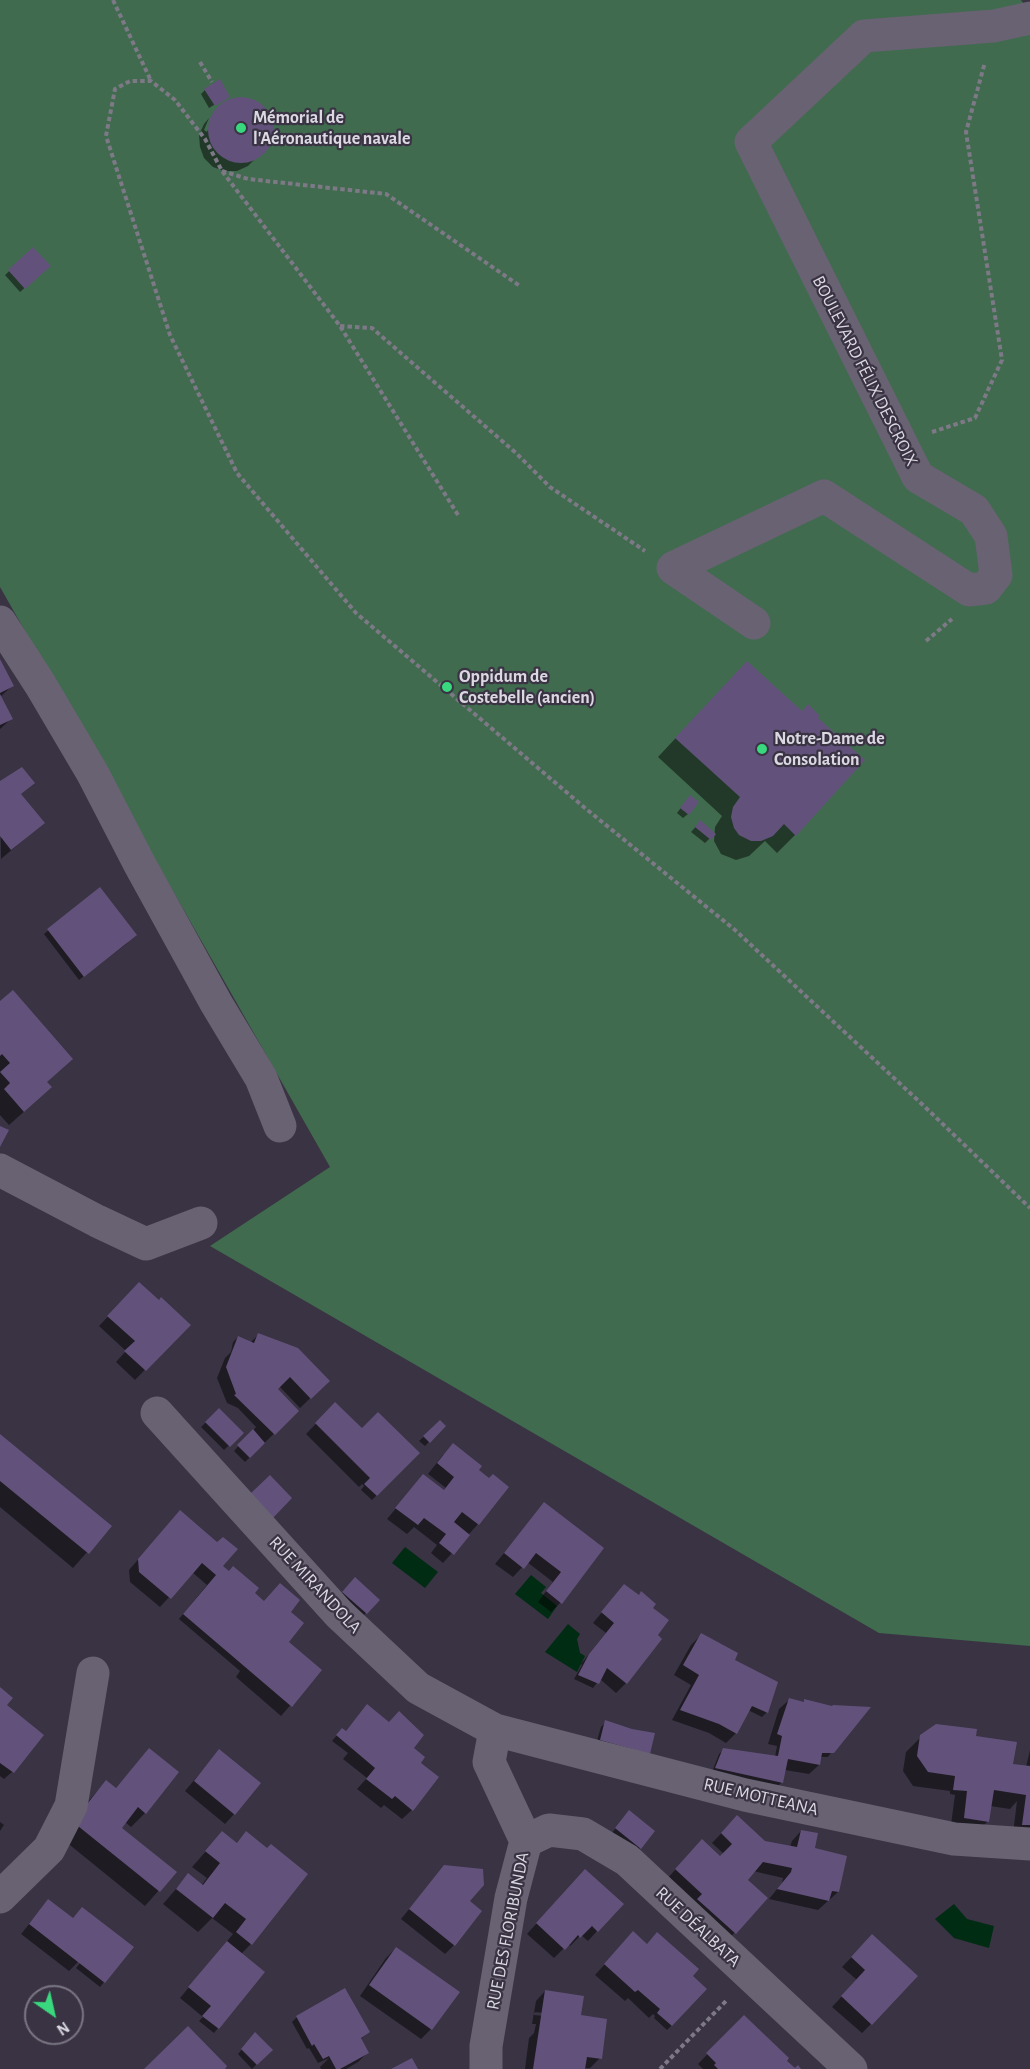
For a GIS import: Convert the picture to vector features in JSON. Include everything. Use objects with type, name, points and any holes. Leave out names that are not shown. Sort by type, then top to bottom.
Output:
[{"type":"street","name":"BOULEVARD FÉLIX DESCROIX","points":[[673,568],[824,496],[969,590],[986,588],[996,575],[991,536],[974,510],[918,477],[751,142],[864,36],[994,26],[1030,18]]},
{"type":"street","points":[[673,568],[754,623]]},
{"type":"street","points":[[0,622],[93,774],[216,1003],[261,1078],[280,1126]]},
{"type":"street","points":[[0,1170],[146,1244],[201,1223]]},
{"type":"street","name":"RUE MIRANDOLA","points":[[157,1413],[339,1614],[418,1688],[495,1730]]},
{"type":"street","points":[[0,1897],[49,1849],[71,1806],[93,1673]]},
{"type":"street","name":"RUE DES FLORIBUNDA","points":[[486,2069],[486,2046],[511,1898],[526,1841],[489,1762],[495,1730]]},
{"type":"street","name":"RUE MOTTEANA","points":[[495,1730],[745,1795],[954,1839],[1030,1844]]},
{"type":"street","name":"RUE DÉALBATA","points":[[526,1841],[549,1830],[583,1834],[627,1860],[851,2069]]},
{"type":"path","points":[[113,0],[152,81],[175,100],[199,131],[222,171],[339,326],[458,515]]},
{"type":"path","points":[[930,433],[975,418],[1002,360],[966,132],[994,26]]},
{"type":"path","points":[[200,62],[212,82]]},
{"type":"path","points":[[152,81],[130,81],[115,88],[106,135],[170,335],[237,473],[356,613],[585,808],[735,930],[1030,1208]]},
{"type":"path","points":[[222,171],[248,179],[386,194],[520,286]]},
{"type":"path","points":[[339,326],[372,328],[516,453],[550,487],[673,568]]},
{"type":"path","points":[[660,2069],[751,1976]]},
{"type":"shaded area","points":[[0,0],[1021,0],[1030,12],[1030,1646],[879,1633],[210,1246],[330,1167],[0,587]]},
{"type":"shaded area","points":[[405,1547],[438,1572],[425,1588],[392,1563]]},
{"type":"shaded area","points":[[531,1575],[546,1587],[541,1593],[557,1606],[548,1619],[515,1594]]},
{"type":"shaded area","points":[[568,1624],[580,1634],[577,1639],[580,1653],[585,1656],[577,1672],[545,1652]]},
{"type":"shaded area","points":[[954,1904],[967,1919],[994,1926],[989,1948],[954,1938],[935,1919]]},
{"type":"building","points":[[220,79],[230,97],[215,106],[204,89]]},
{"type":"building","points":[[241,97],[253,100],[264,107],[271,118],[274,130],[271,142],[264,153],[253,160],[241,163],[229,160],[218,153],[211,142],[208,130],[211,118],[218,107],[229,100]]},
{"type":"building","points":[[33,247],[51,266],[25,289],[8,270]]},
{"type":"building","points":[[0,659],[14,686],[0,693]]},
{"type":"building","name":"Notre-Dame de Consolation","points":[[747,661],[802,711],[808,704],[820,716],[818,718],[865,760],[796,836],[784,824],[773,836],[761,841],[751,841],[739,835],[731,817],[733,807],[740,797],[675,738]]},
{"type":"building","points":[[0,694],[13,719],[0,725]]},
{"type":"building","points":[[22,767],[35,783],[21,794],[45,823],[11,850],[0,836],[0,781]]},
{"type":"building","points":[[690,795],[699,802],[689,815],[680,808]]},
{"type":"building","points":[[700,820],[716,834],[711,840],[695,827]]},
{"type":"building","points":[[100,887],[137,935],[84,977],[47,929]]},
{"type":"building","points":[[13,990],[73,1059],[47,1082],[52,1087],[24,1112],[4,1089],[10,1083],[0,1072],[10,1063],[2,1054],[0,1056],[0,1001]]},
{"type":"building","points":[[0,1126],[9,1130],[0,1147]]},
{"type":"building","points":[[139,1282],[159,1300],[161,1297],[191,1325],[146,1371],[124,1351],[135,1341],[107,1316]]},
{"type":"building","points":[[258,1333],[298,1348],[330,1381],[311,1399],[290,1377],[278,1389],[299,1411],[275,1435],[234,1395],[236,1394],[226,1367],[238,1336],[254,1343]]},
{"type":"building","points":[[335,1402],[362,1428],[378,1412],[420,1453],[377,1496],[364,1484],[370,1478],[315,1423]]},
{"type":"building","points":[[219,1408],[244,1433],[230,1447],[205,1422]]},
{"type":"building","points":[[440,1420],[446,1426],[430,1443],[423,1436]]},
{"type":"building","points":[[253,1429],[265,1443],[250,1458],[237,1445]]},
{"type":"building","points":[[0,1434],[112,1526],[89,1554],[0,1481]]},
{"type":"building","points":[[453,1443],[482,1466],[479,1470],[489,1478],[493,1474],[509,1487],[479,1525],[462,1512],[454,1522],[470,1535],[454,1555],[439,1543],[446,1534],[424,1518],[418,1525],[395,1508],[423,1474],[444,1490],[454,1477],[437,1463]]},
{"type":"building","points":[[270,1475],[292,1498],[273,1518],[250,1494]]},
{"type":"building","points":[[544,1502],[604,1548],[562,1604],[546,1591],[561,1572],[536,1553],[524,1569],[504,1553]]},
{"type":"building","points":[[180,1510],[217,1542],[223,1537],[238,1549],[223,1566],[229,1571],[233,1566],[259,1588],[255,1593],[264,1601],[280,1583],[300,1600],[291,1612],[304,1623],[289,1642],[322,1670],[292,1707],[183,1614],[216,1575],[202,1563],[171,1599],[139,1572],[138,1559]]},
{"type":"building","points":[[355,1577],[380,1600],[367,1614],[342,1592]]},
{"type":"building","points":[[624,1584],[639,1595],[641,1591],[656,1604],[653,1608],[669,1620],[658,1635],[662,1639],[627,1684],[607,1668],[599,1684],[578,1675],[589,1654],[614,1623],[601,1612]]},
{"type":"building","points":[[701,1633],[738,1653],[735,1660],[778,1682],[768,1713],[752,1706],[737,1734],[719,1724],[680,1710],[699,1675],[683,1665]]},
{"type":"building","points":[[0,1687],[13,1698],[7,1705],[44,1735],[14,1773],[0,1763]]},
{"type":"building","points":[[789,1698],[832,1706],[871,1707],[834,1753],[822,1753],[820,1765],[788,1759],[783,1783],[715,1768],[723,1748],[778,1756],[782,1736],[777,1734]]},
{"type":"building","points":[[367,1704],[389,1722],[399,1711],[424,1735],[414,1748],[425,1757],[421,1763],[439,1777],[413,1811],[395,1796],[392,1799],[366,1779],[375,1768],[336,1735],[342,1728],[346,1731]]},
{"type":"building","points":[[605,1720],[632,1729],[655,1733],[650,1754],[600,1740]]},
{"type":"building","points":[[936,1724],[977,1729],[976,1736],[1017,1742],[1013,1764],[1030,1766],[1030,1825],[1022,1825],[1026,1795],[994,1790],[989,1822],[964,1818],[967,1791],[953,1790],[955,1776],[928,1772],[917,1756],[920,1735]]},
{"type":"building","points":[[149,1748],[179,1772],[146,1814],[138,1807],[122,1828],[177,1872],[160,1892],[73,1822],[106,1780],[116,1788]]},
{"type":"building","points":[[219,1749],[261,1783],[235,1815],[194,1781]]},
{"type":"building","points":[[629,1810],[655,1831],[641,1849],[615,1828]]},
{"type":"building","points":[[737,1815],[765,1841],[797,1847],[801,1830],[818,1833],[815,1848],[847,1856],[839,1892],[832,1891],[829,1901],[777,1889],[792,1868],[763,1862],[748,1880],[768,1898],[736,1934],[697,1899],[702,1894],[675,1869],[702,1839],[720,1856],[732,1844],[721,1833]]},
{"type":"building","points":[[222,1831],[237,1843],[246,1831],[267,1848],[271,1844],[308,1874],[252,1945],[236,1932],[246,1919],[225,1903],[213,1918],[176,1889],[188,1873],[203,1885],[220,1863],[205,1851]]},
{"type":"building","points":[[444,1865],[483,1869],[484,1885],[470,1901],[482,1911],[455,1946],[409,1909]]},
{"type":"building","points":[[585,1869],[624,1904],[598,1932],[592,1926],[580,1938],[578,1935],[565,1950],[536,1923]]},
{"type":"building","points":[[48,1899],[73,1918],[82,1907],[134,1947],[105,1983],[29,1924]]},
{"type":"building","points":[[633,1931],[647,1944],[657,1932],[699,1969],[693,1976],[707,1989],[672,2026],[657,2013],[660,2009],[638,1990],[635,1992],[604,1964]]},
{"type":"building","points":[[872,1934],[918,1976],[872,2025],[841,1996],[865,1970],[851,1957]]},
{"type":"building","points":[[227,1941],[265,1972],[219,2029],[202,2016],[211,2006],[188,1987]]},
{"type":"building","points":[[396,1947],[460,1992],[432,2030],[369,1985]]},
{"type":"building","points":[[345,1988],[370,2032],[361,2038],[369,2053],[336,2069],[329,2056],[323,2059],[314,2044],[312,2046],[296,2016]]},
{"type":"building","points":[[545,1990],[584,1996],[581,2015],[607,2019],[602,2059],[587,2057],[585,2069],[533,2069]]},
{"type":"building","points":[[744,2015],[789,2058],[787,2061],[795,2068],[798,2065],[801,2069],[718,2069],[714,2065],[716,2063],[706,2053]]},
{"type":"building","points":[[188,2026],[227,2066],[225,2069],[144,2069]]},
{"type":"building","points":[[255,2032],[273,2050],[257,2065],[241,2049]]},
{"type":"building","points":[[412,2058],[418,2069],[391,2069]]},
{"type":"place","name":"Mémorial de l'Aéronautique navale","points":[[241,128]]},
{"type":"place","name":"Oppidum de Costebelle (ancien)","points":[[447,687]]},
{"type":"place","name":"Notre-Dame de Consolation","points":[[762,749]]}]
